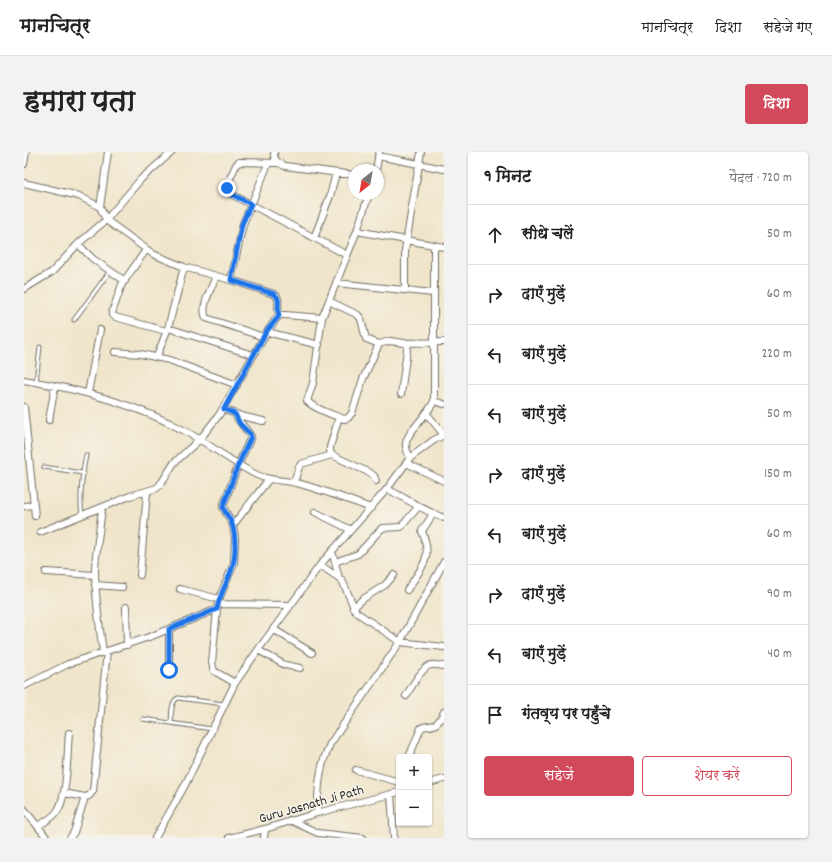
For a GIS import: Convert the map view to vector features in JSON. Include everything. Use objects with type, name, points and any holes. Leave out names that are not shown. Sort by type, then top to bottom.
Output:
[{"type":"street","points":[[24,164],[26,152]]},
{"type":"street","points":[[108,152],[100,207],[106,220],[146,250],[184,267],[274,294],[279,300],[277,307],[279,316]]},
{"type":"street","points":[[24,289],[52,272],[78,244],[106,220],[141,179],[172,152]]},
{"type":"street","points":[[274,152],[274,157],[278,163]]},
{"type":"street","points":[[404,290],[404,258],[406,240],[421,152]]},
{"type":"street","points":[[377,164],[379,154],[444,169]]},
{"type":"street","points":[[347,255],[229,193],[227,185],[236,165],[243,161],[268,164],[278,163],[285,166],[348,174]]},
{"type":"street","points":[[231,280],[242,224],[268,164]]},
{"type":"street","points":[[314,238],[330,196],[336,173]]},
{"type":"street","points":[[24,183],[79,196],[100,207]]},
{"type":"street","points":[[367,200],[357,231],[322,318],[313,383],[307,401],[310,404],[344,419],[350,416],[362,379],[379,344]]},
{"type":"street","points":[[357,231],[444,247]]},
{"type":"street","points":[[78,244],[90,256],[125,281]]},
{"type":"street","points":[[408,461],[406,447],[408,437],[427,414],[434,401],[434,245]]},
{"type":"street","points":[[146,250],[125,281],[112,315],[253,355]]},
{"type":"street","points":[[156,356],[167,330],[184,267]]},
{"type":"street","points":[[216,276],[204,307],[206,318],[265,335],[319,345]]},
{"type":"street","points":[[336,283],[433,293]]},
{"type":"street","points":[[329,301],[358,315],[361,319],[366,339],[379,344],[390,341],[408,343],[444,342]]},
{"type":"street","points":[[40,532],[130,496],[157,488],[174,463],[200,439],[224,409],[253,355],[279,316],[285,315],[322,318]]},
{"type":"street","points":[[88,393],[100,330]]},
{"type":"street","points":[[401,394],[408,343]]},
{"type":"street","points":[[115,352],[156,356],[237,385]]},
{"type":"street","points":[[24,380],[88,393],[127,406],[162,420],[200,439],[238,465],[258,476],[309,486],[371,508]]},
{"type":"street","points":[[49,420],[55,386]]},
{"type":"street","points":[[434,401],[444,404]]},
{"type":"street","points":[[24,407],[35,516]]},
{"type":"street","points":[[224,409],[235,414],[263,422]]},
{"type":"street","points":[[235,414],[240,424],[251,437],[238,465],[223,507],[233,525],[235,538],[234,563],[218,604],[213,668],[216,673],[235,683]]},
{"type":"street","points":[[155,838],[184,787],[235,683],[290,605],[320,565],[371,508],[408,461],[418,451],[444,435],[427,414]]},
{"type":"street","points":[[332,455],[330,447],[339,417]]},
{"type":"street","points":[[294,482],[301,464],[332,455],[370,473],[376,480]]},
{"type":"street","points":[[408,461],[444,481]]},
{"type":"street","points":[[233,525],[269,479]]},
{"type":"street","points":[[387,489],[433,514],[444,518]]},
{"type":"street","points":[[140,575],[147,492]]},
{"type":"street","points":[[24,506],[34,505]]},
{"type":"street","points":[[335,562],[358,554],[382,528],[401,527],[419,506]]},
{"type":"street","points":[[64,793],[85,797],[89,796],[93,791],[105,651],[96,610],[95,585],[102,508]]},
{"type":"street","points":[[315,512],[350,530]]},
{"type":"street","points":[[407,590],[427,556],[425,539],[422,531],[433,514]]},
{"type":"street","points":[[332,551],[339,578]]},
{"type":"street","points":[[317,812],[319,774],[323,759],[330,744],[400,642],[444,562]]},
{"type":"street","points":[[320,565],[345,584],[353,608],[356,612],[400,642],[444,647]]},
{"type":"street","points":[[46,572],[95,575]]},
{"type":"street","points":[[353,608],[363,599],[386,585],[394,575]]},
{"type":"street","points":[[95,585],[122,587]]},
{"type":"street","points":[[180,589],[218,604],[290,605]]},
{"type":"street","points":[[24,686],[68,664],[127,645],[169,629],[218,604]]},
{"type":"street","points":[[126,607],[127,645]]},
{"type":"street","points":[[169,629],[169,670]]},
{"type":"street","points":[[273,629],[312,653]]},
{"type":"street","points":[[258,650],[285,665],[300,668]]},
{"type":"street","points":[[406,696],[413,684],[428,667],[434,665],[444,666]]},
{"type":"street","points":[[411,754],[421,728],[437,723],[444,712]]},
{"type":"street","points":[[38,826],[56,813],[62,802],[69,733]]},
{"type":"street","points":[[356,770],[396,781]]},
{"type":"street","points":[[432,782],[444,779]]},
{"type":"street","name":"Guru Jasnath Ji Path","points":[[229,838],[265,829],[317,812],[396,793]]},
{"type":"street","points":[[391,794],[394,838]]},
{"type":"street","points":[[70,838],[74,832],[85,797]]},
{"type":"street","points":[[24,809],[47,838]]},
{"type":"street","points":[[290,820],[318,833],[363,838]]},
{"type":"street","points":[[264,838],[265,829]]},
{"type":"lane","points":[[74,320],[110,271]]},
{"type":"lane","points":[[36,382],[40,347]]},
{"type":"lane","points":[[82,516],[82,473],[86,455]]},
{"type":"lane","points":[[44,467],[82,473]]},
{"type":"lane","points":[[171,723],[173,703],[178,698],[224,704]]},
{"type":"lane","points":[[143,719],[212,729]]},
{"type":"route","points":[[169,670],[169,629],[217,609],[223,588],[234,563],[235,538],[233,525],[223,507],[238,465],[251,437],[240,424],[235,414],[224,409],[266,332],[279,316],[277,311],[279,300],[278,297],[274,294],[231,280],[242,224],[251,204],[229,193],[227,188]]}]
